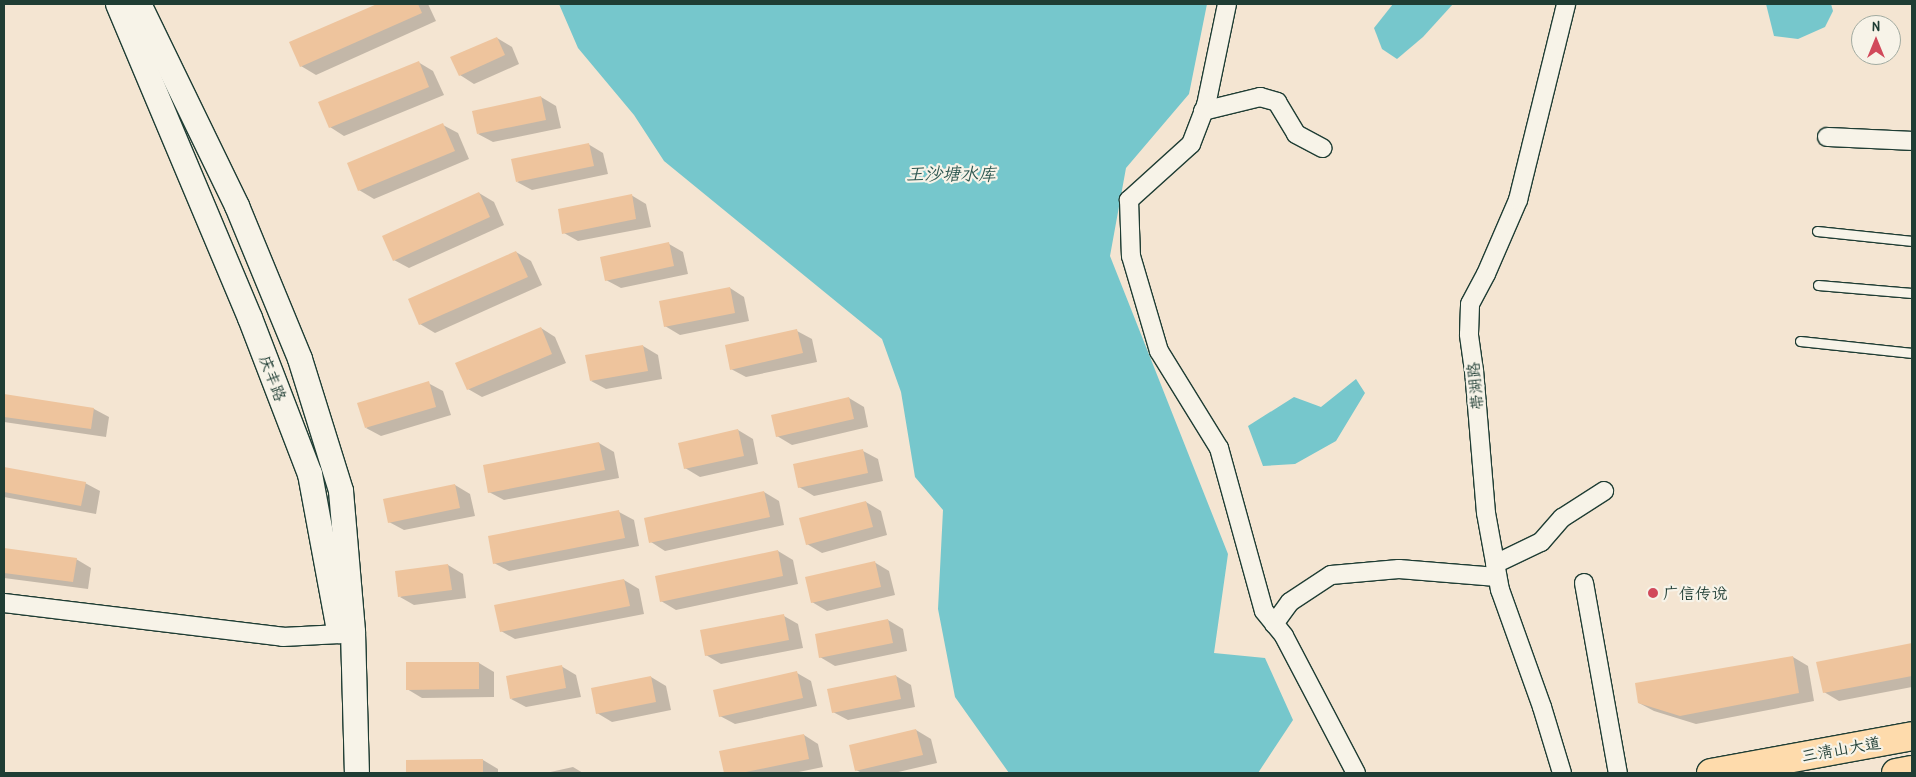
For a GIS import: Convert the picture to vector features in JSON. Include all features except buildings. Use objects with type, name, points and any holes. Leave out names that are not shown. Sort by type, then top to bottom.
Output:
[{"type":"highway","name":"三清山大道","points":[[1711,773],[1912,736]]},
{"type":"highway","points":[[1896,773],[1912,770]]},
{"type":"main road","name":"庆丰路","points":[[118,4],[250,318],[310,474],[340,634],[344,773]]},
{"type":"main road","points":[[139,4],[241,215],[300,359],[341,491],[353,632],[357,773]]},
{"type":"street","points":[[1226,4],[1203,111],[1191,144],[1129,200],[1131,256],[1159,351],[1219,448],[1264,611],[1284,636],[1322,705],[1356,773]]},
{"type":"street","name":"带湖路","points":[[1562,773],[1542,707],[1500,590],[1486,513],[1469,334],[1470,304],[1486,274],[1518,200],[1566,4]]},
{"type":"street","points":[[1203,111],[1260,97],[1277,102],[1296,134],[1322,148]]},
{"type":"street","points":[[1827,136],[1912,141]]},
{"type":"street","points":[[1274,624],[1290,602],[1332,575],[1399,569],[1496,570],[1541,542],[1562,518],[1604,491]]},
{"type":"street","points":[[1584,583],[1618,773]]},
{"type":"street","points":[[4,602],[282,637],[340,634]]},
{"type":"lane","points":[[1817,231],[1912,241]]},
{"type":"lane","points":[[1818,285],[1912,293]]},
{"type":"lane","points":[[1800,341],[1912,352]]},
{"type":"water","name":"王沙塘水库","points":[[559,4],[1207,4],[1189,94],[1126,168],[1110,256],[1228,554],[1214,653],[1265,658],[1293,720],[1258,773],[1009,773],[955,697],[938,609],[943,510],[915,477],[901,392],[882,339],[664,161],[634,115],[578,48]]},
{"type":"water","points":[[1393,4],[1453,4],[1423,37],[1397,59],[1382,49],[1374,28]]},
{"type":"water","points":[[1766,4],[1831,4],[1833,11],[1825,27],[1798,39],[1774,36]]},
{"type":"water","points":[[1356,379],[1365,393],[1336,441],[1295,464],[1263,466],[1248,426],[1294,397],[1321,407]]},
{"type":"place","name":"广信传说","points":[[1653,593]]}]
